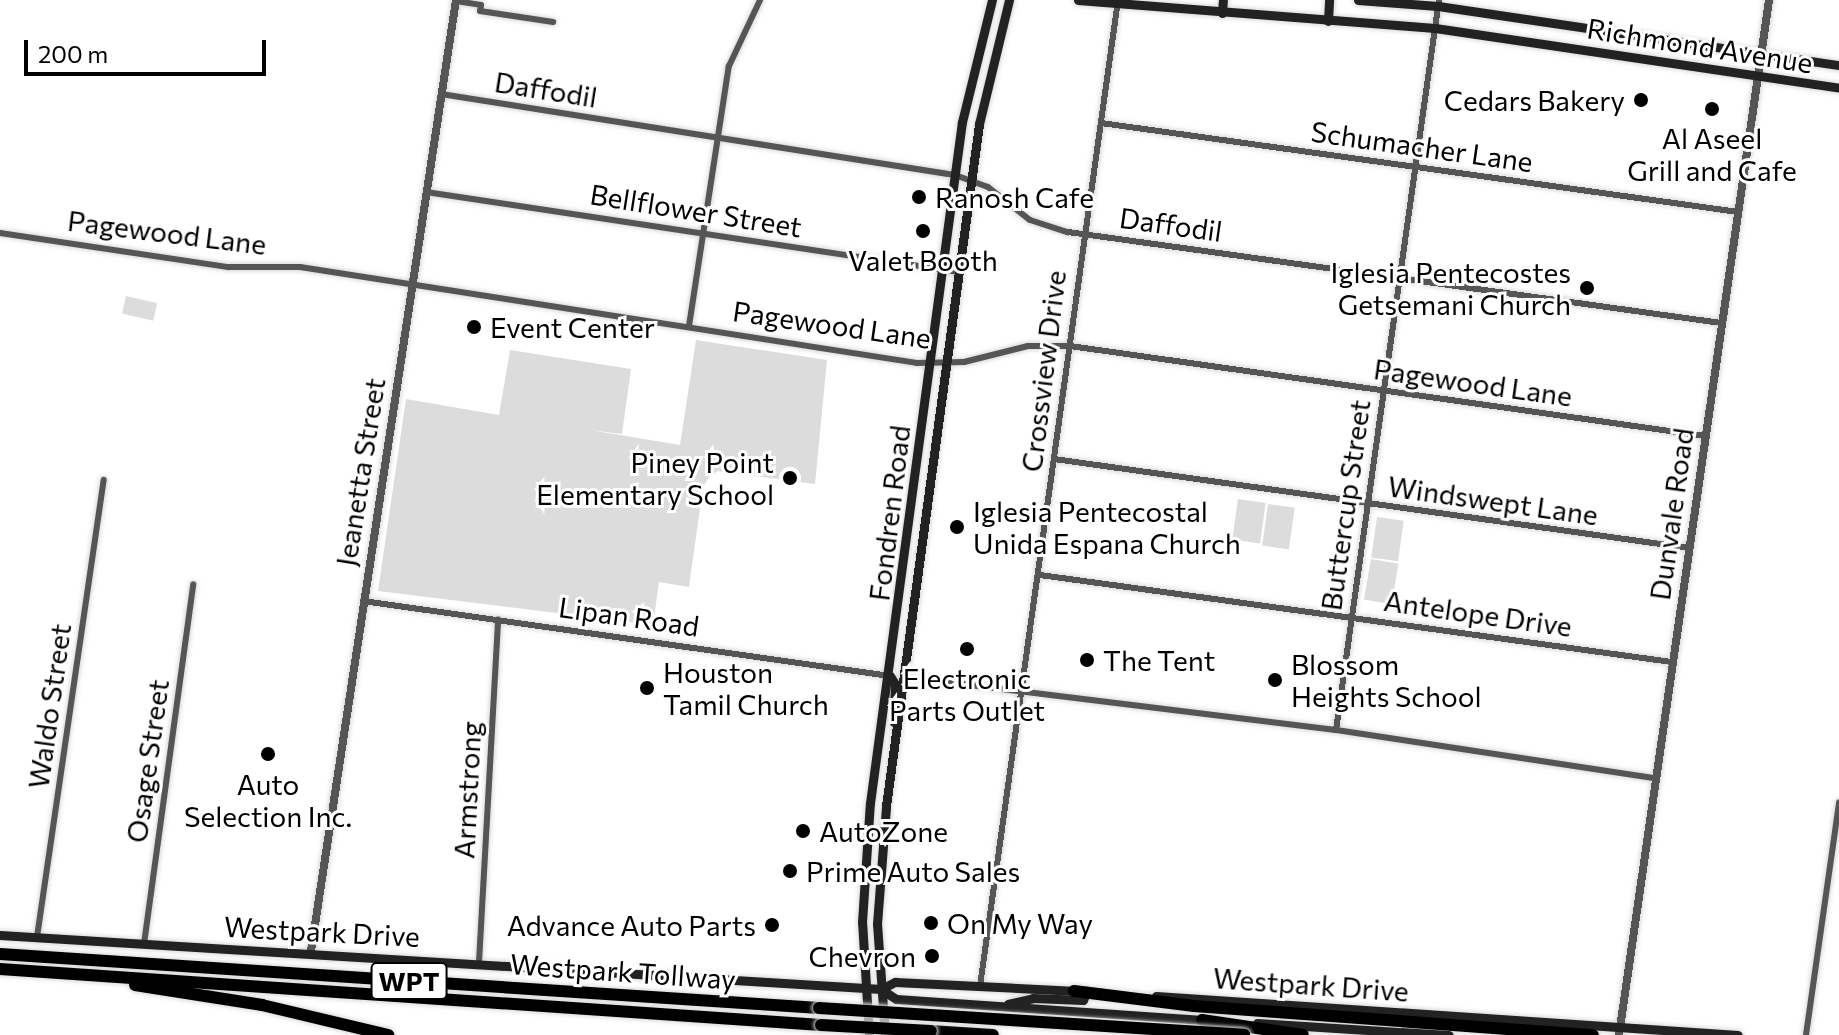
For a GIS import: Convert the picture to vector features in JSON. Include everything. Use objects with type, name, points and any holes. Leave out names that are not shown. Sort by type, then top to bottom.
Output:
[{"type":"highway","name":"Westpark Tollway","points":[[0,954],[1244,1035]]},
{"type":"highway","name":"Westpark Tollway","points":[[0,969],[993,1035]]},
{"type":"highway","points":[[57,972],[262,1005],[388,1035]]},
{"type":"highway","points":[[1082,993],[1266,1011],[1593,1035]]},
{"type":"highway","points":[[1202,1020],[1303,1035]]},
{"type":"main road","name":"Fondren Road","points":[[869,1035],[862,901],[870,803],[890,676],[955,175],[965,110],[992,0]]},
{"type":"main road","name":"Fondren Road","points":[[885,1035],[878,902],[886,806],[979,124],[1009,0]]},
{"type":"main road","name":"Richmond Avenue","points":[[1078,0],[1435,28],[1839,88]]},
{"type":"main road","points":[[1222,13],[1223,0]]},
{"type":"main road","points":[[1328,21],[1329,0]]},
{"type":"main road","name":"Richmond Avenue","points":[[1358,0],[1438,3],[1649,40],[1839,65]]},
{"type":"main road","points":[[1538,43],[1541,21]]},
{"type":"main road","points":[[1645,60],[1649,40]]},
{"type":"main road","points":[[918,466],[934,468]]},
{"type":"main road","points":[[905,565],[920,568]]},
{"type":"main road","points":[[899,607],[899,665],[904,677]]},
{"type":"main road","points":[[890,676],[895,684],[896,734]]},
{"type":"main road","points":[[870,803],[886,806]]},
{"type":"main road","points":[[862,901],[878,902]]},
{"type":"main road","name":"Westpark Drive","points":[[0,935],[311,951],[881,989],[896,999],[1449,1035]]},
{"type":"main road","name":"Westpark Drive","points":[[881,989],[895,982],[980,986],[1620,1031],[1738,1035]]},
{"type":"main road","points":[[997,1007],[1033,998],[1083,1000],[1082,993]]},
{"type":"street","points":[[456,0],[481,5],[480,11],[553,22]]},
{"type":"street","name":"Jeanetta Street","points":[[311,951],[362,600],[456,0]]},
{"type":"street","points":[[689,326],[729,66],[760,0]]},
{"type":"street","name":"Dunvale Road","points":[[1620,1031],[1769,0]]},
{"type":"street","name":"Crossview Drive","points":[[980,986],[1040,575],[1083,234],[1118,3]]},
{"type":"street","name":"Buttercup Street","points":[[1336,730],[1438,3]]},
{"type":"street","name":"Daffodil","points":[[441,94],[955,175],[973,179],[1030,220],[1083,234],[1721,323]]},
{"type":"street","name":"Schumacher Lane","points":[[1101,123],[1738,212]]},
{"type":"street","name":"Bellflower Street","points":[[426,192],[959,272]]},
{"type":"street","name":"Pagewood Lane","points":[[0,233],[228,267],[300,267],[930,362],[946,362],[1028,346],[1070,346],[1705,436]]},
{"type":"street","name":"Windswept Lane","points":[[1054,459],[1367,506],[1689,548]]},
{"type":"street","name":"Waldo Street","points":[[37,937],[104,480]]},
{"type":"street","name":"Antelope Drive","points":[[1040,575],[1672,662]]},
{"type":"street","name":"Osage Street","points":[[144,944],[193,584]]},
{"type":"street","name":"Lipan Road","points":[[362,600],[890,676]]},
{"type":"street","name":"Armstrong","points":[[479,962],[498,620]]},
{"type":"street","points":[[904,677],[1336,730],[1655,778]]},
{"type":"street","points":[[1806,1035],[1839,802]]},
{"type":"shaded area","points":[[126,296],[157,303],[153,321],[122,314]]},
{"type":"shaded area","points":[[696,340],[827,360],[815,484],[718,471],[709,477],[703,487],[689,587],[659,582],[653,625],[378,591],[406,399],[499,415],[510,350],[631,369],[622,434],[590,430],[680,445]]},
{"type":"shaded area","points":[[1238,499],[1266,503],[1260,543],[1232,540]]},
{"type":"shaded area","points":[[1268,504],[1295,508],[1289,549],[1262,546]]},
{"type":"shaded area","points":[[1377,517],[1404,521],[1398,561],[1371,558]]},
{"type":"shaded area","points":[[1371,559],[1399,564],[1391,604],[1364,599]]},
{"type":"place","name":"Cedars Bakery","points":[[1641,100]]},
{"type":"place","name":"Al Aseel Grill and Cafe","points":[[1712,109]]},
{"type":"place","name":"Ranosh Cafe","points":[[919,197]]},
{"type":"place","name":"Valet Booth","points":[[923,231]]},
{"type":"place","name":"Iglesia Pentecostes Getsemani Church","points":[[1587,288]]},
{"type":"place","name":"Event Center","points":[[474,327]]},
{"type":"place","name":"Piney Point Elementary School","points":[[790,478]]},
{"type":"place","name":"Iglesia Pentecostal Unida Espana Church","points":[[957,527]]},
{"type":"place","name":"Electronic Parts Outlet","points":[[967,649]]},
{"type":"place","name":"The Tent","points":[[1087,660]]},
{"type":"place","name":"Blossom Heights School","points":[[1275,680]]},
{"type":"place","name":"Houston Tamil Church","points":[[647,688]]},
{"type":"place","name":"Auto Selection Inc.","points":[[268,754]]},
{"type":"place","name":"AutoZone","points":[[803,831]]},
{"type":"place","name":"Prime Auto Sales","points":[[790,871]]},
{"type":"place","name":"On My Way","points":[[931,923]]},
{"type":"place","name":"Advance Auto Parts","points":[[772,925]]},
{"type":"place","name":"Chevron","points":[[932,956]]}]
